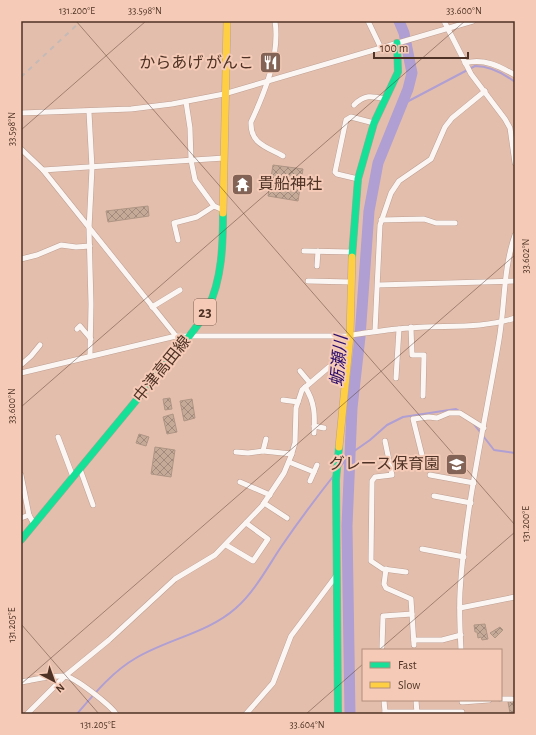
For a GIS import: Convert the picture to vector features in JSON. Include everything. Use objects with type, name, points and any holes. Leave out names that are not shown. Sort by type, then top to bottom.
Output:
[{"type":"street","name":"中津高田線","points":[[21,540],[191,334],[208,308],[217,282],[221,255],[227,21]]},
{"type":"street","points":[[275,21],[274,44],[268,81],[251,122],[252,137],[256,141],[283,156]]},
{"type":"street","points":[[368,21],[381,48]]},
{"type":"street","points":[[444,21],[471,74],[485,91],[510,128],[515,163]]},
{"type":"street","points":[[21,113],[67,111],[89,112],[131,109],[186,102],[224,94],[473,21]]},
{"type":"street","points":[[338,714],[336,480],[347,357],[351,335],[352,252],[358,179],[374,123],[398,72],[397,44]]},
{"type":"street","points":[[466,64],[476,60],[486,62],[515,75]]},
{"type":"street","points":[[374,332],[381,220],[391,193],[399,181],[431,158],[445,128],[452,118],[485,91]]},
{"type":"street","points":[[354,105],[364,96],[369,95],[386,99]]},
{"type":"street","points":[[186,102],[190,128],[191,160],[195,180],[214,206],[223,210]]},
{"type":"street","points":[[89,112],[92,168],[89,229],[90,355]]},
{"type":"street","points":[[358,179],[336,174],[335,172],[346,120],[351,116],[374,123]]},
{"type":"street","points":[[21,149],[43,170],[176,336]]},
{"type":"street","points":[[43,170],[92,168],[224,158]]},
{"type":"street","points":[[178,240],[174,223],[197,217],[214,206]]},
{"type":"street","points":[[381,220],[424,219],[436,223],[455,223]]},
{"type":"street","points":[[461,649],[460,608],[464,556],[474,483],[502,322],[509,253],[515,235]]},
{"type":"street","points":[[21,259],[37,255],[61,245],[76,247],[90,246]]},
{"type":"street","points":[[304,251],[352,252]]},
{"type":"street","points":[[317,266],[318,251]]},
{"type":"street","points":[[308,281],[351,282]]},
{"type":"street","points":[[378,285],[515,281]]},
{"type":"street","points":[[152,307],[180,290]]},
{"type":"street","points":[[40,345],[31,356],[21,363],[23,372],[90,355],[191,334],[351,335],[411,328],[467,327],[502,322],[515,318]]},
{"type":"street","points":[[77,329],[80,326],[91,339]]},
{"type":"street","points":[[411,328],[412,355],[424,355],[423,396]]},
{"type":"street","points":[[396,378],[398,329]]},
{"type":"street","points":[[27,714],[65,676],[109,640],[175,579],[210,559],[226,545],[264,503],[270,496],[292,454],[298,402],[305,387],[329,367],[347,357]]},
{"type":"street","points":[[300,371],[310,383]]},
{"type":"street","points":[[305,387],[315,410],[314,433]]},
{"type":"street","points":[[283,400],[298,402]]},
{"type":"street","points":[[426,466],[413,419],[429,416],[437,418],[449,413],[460,413],[484,428]]},
{"type":"street","points":[[314,426],[324,428]]},
{"type":"street","points":[[58,436],[73,477]]},
{"type":"street","points":[[263,450],[266,439]]},
{"type":"street","points":[[385,441],[392,475],[375,477],[372,481],[371,561],[376,566],[406,572]]},
{"type":"street","points":[[236,452],[248,453],[263,450],[292,454]]},
{"type":"street","points":[[289,462],[314,472]]},
{"type":"street","points":[[310,481],[317,465]]},
{"type":"street","points":[[80,470],[93,505]]},
{"type":"street","points":[[21,475],[29,515],[34,524]]},
{"type":"street","points":[[430,475],[474,483]]},
{"type":"street","points":[[240,482],[270,496]]},
{"type":"street","points":[[434,496],[471,503]]},
{"type":"street","points":[[264,503],[287,518]]},
{"type":"street","points":[[21,518],[29,515]]},
{"type":"street","points":[[226,545],[253,561],[268,539],[246,523]]},
{"type":"street","points":[[422,549],[464,556]]},
{"type":"street","points":[[386,569],[385,587],[411,599],[414,642],[442,640],[460,635]]},
{"type":"street","points":[[246,714],[273,683],[291,636],[336,576]]},
{"type":"street","points":[[460,608],[515,597]]},
{"type":"street","points":[[382,647],[383,616],[412,614]]},
{"type":"street","points":[[21,682],[65,676],[74,680],[109,706],[116,714]]},
{"type":"street","points":[[502,699],[512,698]]},
{"type":"street","points":[[384,701],[385,713],[417,714],[462,713],[462,701]]},
{"type":"street","points":[[416,701],[417,714]]},
{"type":"building","points":[[273,165],[303,169],[298,201],[268,196]]},
{"type":"building","points":[[245,180],[245,187],[238,188],[237,181]]},
{"type":"building","points":[[148,206],[149,216],[108,222],[106,211]]},
{"type":"building","points":[[170,398],[172,409],[165,410],[163,399]]},
{"type":"building","points":[[192,399],[195,418],[184,421],[180,401]]},
{"type":"building","points":[[173,414],[177,432],[167,434],[163,417]]},
{"type":"building","points":[[139,434],[149,437],[146,446],[136,443]]},
{"type":"building","points":[[155,447],[175,450],[171,477],[151,474]]},
{"type":"building","points":[[485,624],[488,639],[482,640],[481,637],[478,638],[474,625]]},
{"type":"building","points":[[500,627],[503,630],[495,638],[490,633]]},
{"type":"building","points":[[515,700],[515,712],[510,713],[508,702]]},
{"type":"waterway","name":"蛎瀬川","points":[[350,714],[347,526],[352,408],[360,337],[369,211],[378,163],[408,89],[412,73],[404,33],[399,21]]},
{"type":"waterway","points":[[401,105],[475,66],[486,67],[515,82]]},
{"type":"waterway","points":[[340,467],[350,454],[370,440],[387,425],[403,417],[456,409],[466,415]]},
{"type":"waterway","points":[[473,423],[494,450],[515,453]]},
{"type":"waterway","points":[[77,714],[104,683],[119,669],[148,651],[213,624],[236,608],[255,587],[294,528],[335,474]]},
{"type":"railway","points":[[21,77],[81,21]]},
{"type":"traffic: fast","points":[[352,257],[358,179],[374,123],[398,72],[397,43]]},
{"type":"traffic: fast","points":[[21,540],[191,334],[202,318],[213,297],[219,274],[223,237],[223,213]]},
{"type":"traffic: fast","points":[[338,714],[336,480],[339,447]]},
{"type":"traffic: slow","points":[[223,213],[227,21]]},
{"type":"traffic: slow","points":[[339,447],[350,336],[352,257]]},
{"type":"place","name":"からあげ がんこ","points":[[270,63]]},
{"type":"place","name":"貴船神社","points":[[242,184]]},
{"type":"place","name":"グレース保育園","points":[[456,464]]}]
